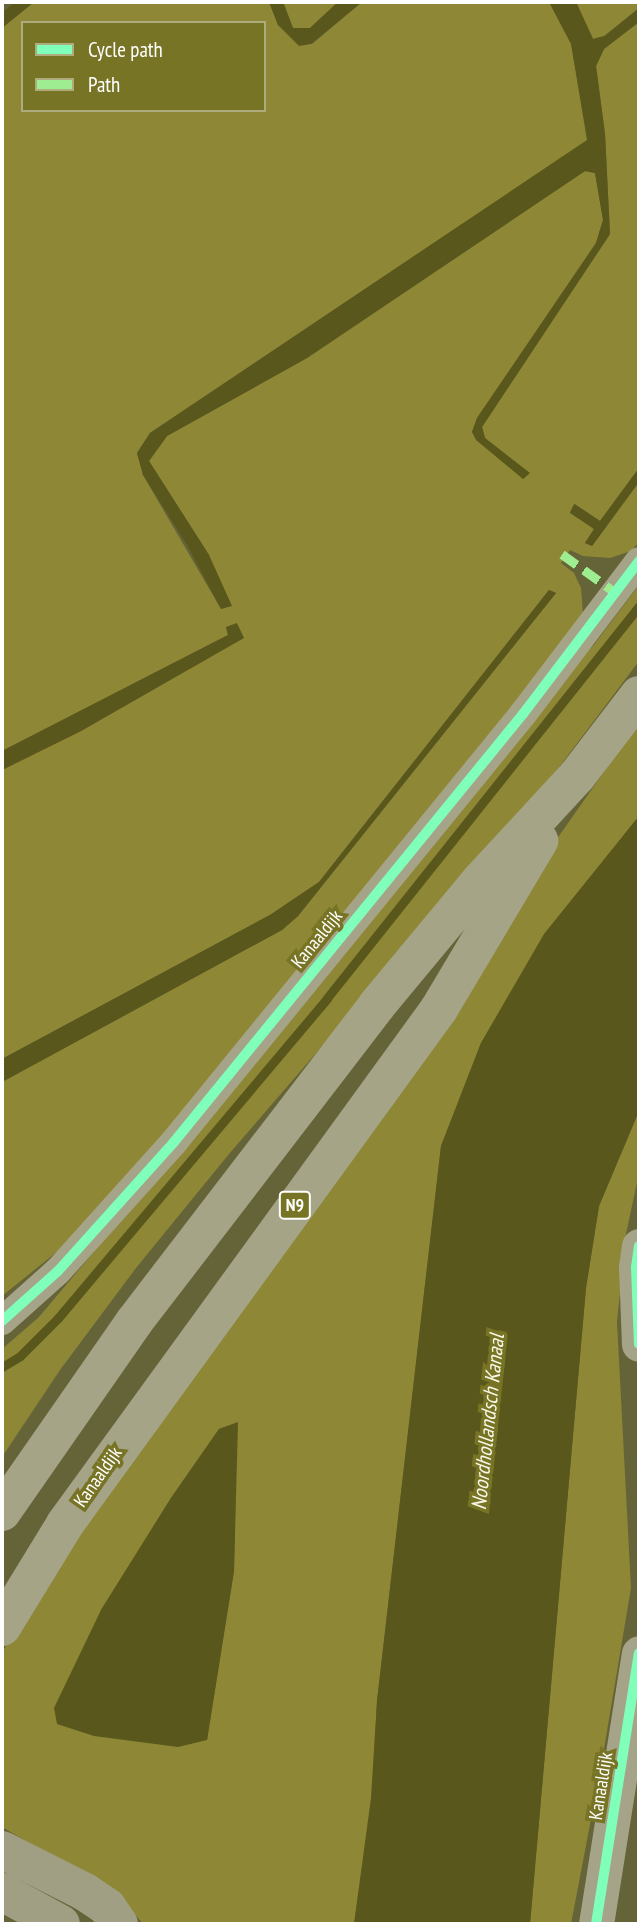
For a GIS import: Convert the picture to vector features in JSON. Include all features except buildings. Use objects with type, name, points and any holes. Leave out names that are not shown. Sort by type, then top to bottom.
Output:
[{"type":"main road","name":"Kanaaldijk","points":[[2,1512],[134,1322],[377,1005],[480,881],[577,776],[639,695]]},
{"type":"main road","name":"Kanaaldijk","points":[[2,1627],[65,1524],[439,1009],[577,776]]},
{"type":"main road","points":[[2,1850],[85,1892],[107,1907],[119,1924]]},
{"type":"main road","points":[[2,1892],[61,1924]]},
{"type":"street","name":"Kanaaldijk","points":[[2,1321],[58,1271],[174,1142],[466,785],[639,561]]},
{"type":"street","points":[[639,1246],[636,1266],[639,1344]]},
{"type":"street","name":"Kanaaldijk","points":[[596,1924],[639,1653]]},
{"type":"shaded area","points":[[34,2],[269,2],[278,25],[312,44],[362,2],[549,2],[571,43],[588,140],[150,433],[137,453],[143,475],[221,609],[209,555],[149,461],[167,436],[307,358],[585,171],[595,173],[603,220],[596,243],[477,418],[472,432],[523,479],[529,473],[485,438],[482,427],[610,234],[605,134],[596,66],[604,49],[639,22],[639,468],[600,521],[575,504],[570,512],[594,529],[585,543],[592,546],[639,482],[639,542],[631,551],[610,558],[583,556],[570,550],[561,563],[574,573],[581,588],[583,614],[580,622],[146,1157],[63,1247],[2,1296],[2,1082],[282,930],[298,916],[556,593],[549,590],[319,882],[270,915],[2,1059],[2,770],[81,731],[244,637],[226,627],[228,635],[2,751],[2,28]]},
{"type":"shaded area","points":[[283,2],[338,2],[310,28],[293,28]]},
{"type":"shaded area","points":[[576,2],[639,2],[639,8],[604,36],[593,39]]},
{"type":"shaded area","points":[[639,585],[639,661],[560,766],[476,868],[229,1154],[136,1268],[60,1370],[2,1457],[2,1349],[39,1317],[260,1055],[583,654],[593,646]]},
{"type":"shaded area","points":[[639,722],[639,816],[544,935],[481,1043],[441,1146],[377,1701],[372,1798],[354,1924],[143,1924],[119,1895],[2,1827],[2,1653],[57,1551]],"holes":[[[237,1423],[234,1571],[207,1740],[101,1610],[171,1498],[219,1429]]]},
{"type":"shaded area","points":[[639,1111],[639,1173],[626,1234],[617,1322],[631,1588],[571,1924],[530,1924],[586,1288],[599,1206]]},
{"type":"water","points":[[15,2],[34,2],[2,28],[2,13]]},
{"type":"water","points":[[269,2],[283,2],[293,28],[310,28],[338,2],[362,2],[311,44],[299,46],[278,25]]},
{"type":"water","points":[[549,2],[576,2],[593,39],[605,36],[639,8],[639,22],[604,49],[596,66],[605,134],[610,234],[482,427],[485,438],[530,473],[523,479],[476,440],[472,432],[477,418],[596,243],[603,220],[595,173],[585,171],[307,358],[167,436],[149,461],[209,555],[232,606],[221,609],[187,545],[143,475],[137,453],[150,433],[587,140],[571,44]]},
{"type":"water","points":[[639,468],[639,482],[592,546],[585,543],[594,529],[570,513],[574,504],[600,521]]},
{"type":"water","points":[[549,590],[556,593],[298,916],[282,930],[2,1082],[2,1059],[270,915],[319,882]]},
{"type":"water","points":[[237,623],[244,638],[81,731],[2,770],[2,751],[228,635],[226,627]]},
{"type":"water","name":"Noordhollandsch Kanaal","points":[[639,816],[639,1111],[599,1206],[586,1288],[530,1924],[354,1924],[371,1798],[377,1701],[441,1146],[481,1043],[544,934]]},
{"type":"water","points":[[238,1422],[234,1571],[207,1740],[178,1747],[94,1736],[57,1724],[54,1708],[101,1610],[171,1498],[219,1429]]},
{"type":"waterway","points":[[2,1367],[20,1356],[58,1318],[327,998],[639,606]]},
{"type":"marked path","points":[[562,554],[616,593]]},
{"type":"cycle path","points":[[2,1321],[58,1271],[174,1142],[523,714],[639,561]]},
{"type":"cycle path","points":[[639,1246],[636,1267],[639,1344]]},
{"type":"cycle path","points":[[596,1924],[639,1653]]}]
